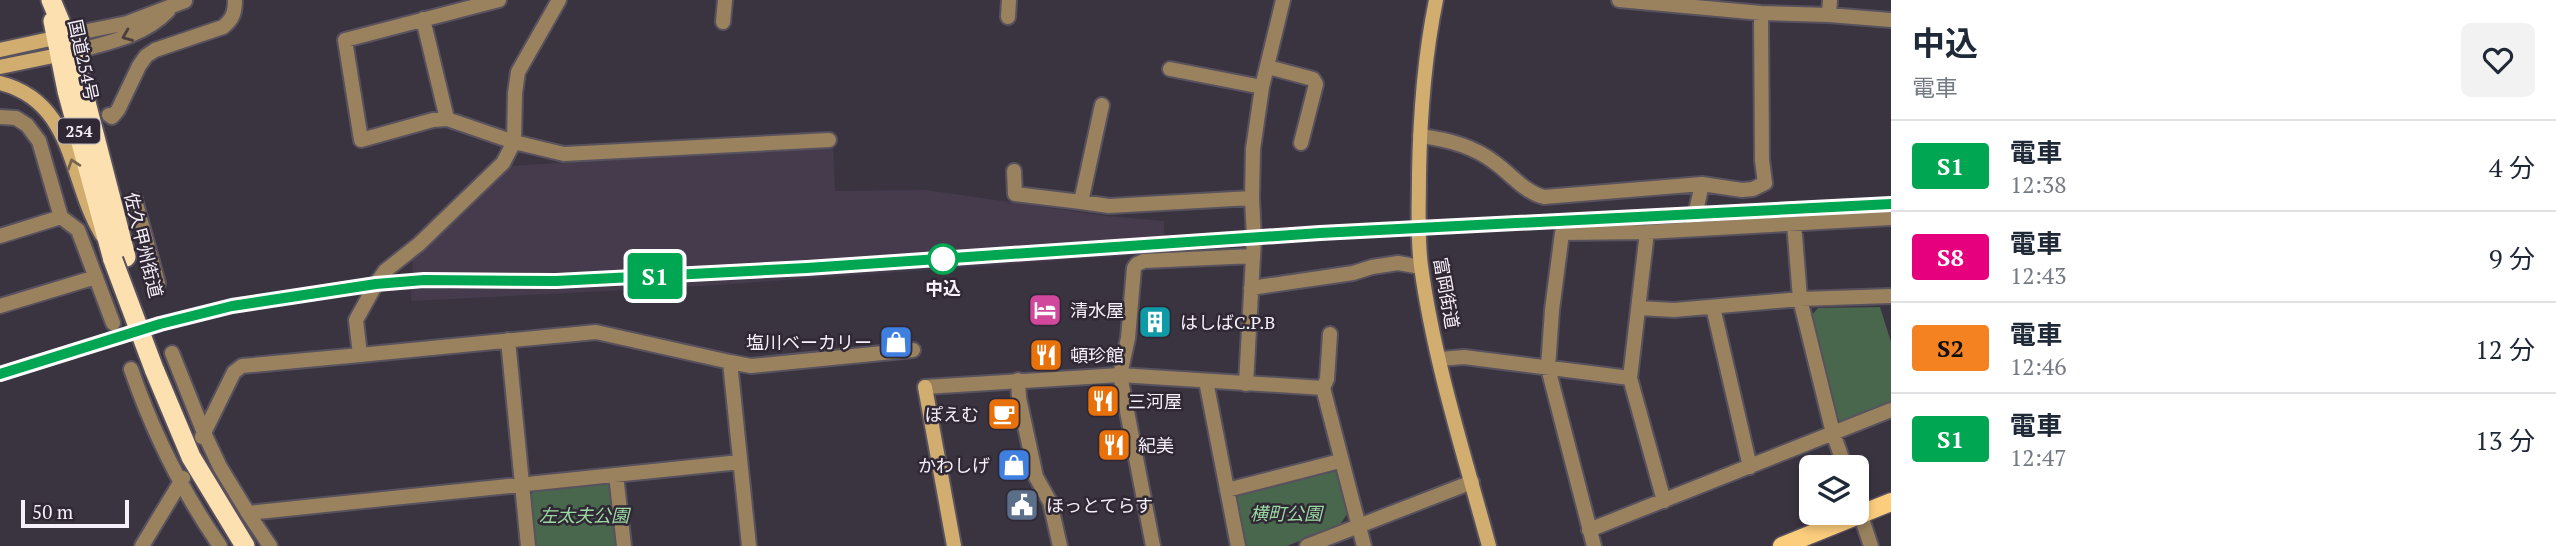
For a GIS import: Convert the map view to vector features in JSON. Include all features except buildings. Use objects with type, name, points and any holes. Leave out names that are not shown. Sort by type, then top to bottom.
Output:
[{"type":"highway","name":"国道254号","points":[[51,0],[64,45]]},
{"type":"highway","name":"佐久甲州街道","points":[[64,45],[116,255],[154,369],[191,457],[245,546]]},
{"type":"main road","name":"富岡街道","points":[[1436,0],[1424,72],[1420,136],[1418,229],[1421,267],[1440,359],[1489,546]]},
{"type":"main road","points":[[0,50],[64,45]]},
{"type":"main road","points":[[0,67],[64,45]]},
{"type":"main road","points":[[0,83],[32,95],[53,117],[90,216],[116,255]]},
{"type":"main road","points":[[925,387],[954,546]]},
{"type":"main road","points":[[1869,507],[1891,502]]},
{"type":"main road","points":[[1782,546],[1825,525]]},
{"type":"street","points":[[109,115],[112,117],[118,110],[146,55],[223,27],[234,12],[235,0]]},
{"type":"street","points":[[499,0],[345,40],[362,140],[433,120],[447,119],[514,142],[564,155],[829,140]]},
{"type":"street","points":[[360,355],[356,320],[385,271],[419,244],[503,163],[511,152],[514,142],[518,72],[559,0]]},
{"type":"street","points":[[723,22],[725,0]]},
{"type":"street","points":[[1008,17],[1009,0]]},
{"type":"street","points":[[1246,384],[1254,256],[1253,149],[1262,87],[1283,0]]},
{"type":"street","points":[[1619,0],[1761,13],[1830,7],[1891,20]]},
{"type":"street","points":[[64,45],[128,37],[155,23],[182,2]]},
{"type":"street","points":[[1420,136],[1469,147],[1496,163],[1532,194],[1544,197],[1702,184],[1753,189],[1765,183],[1762,160],[1761,13]]},
{"type":"street","points":[[423,19],[447,119]]},
{"type":"street","points":[[1268,67],[1313,79],[1316,85],[1301,143]]},
{"type":"street","points":[[1170,69],[1262,87]]},
{"type":"street","points":[[1081,202],[1102,105]]},
{"type":"street","points":[[0,117],[16,118],[34,133],[39,141],[61,217],[78,230],[113,323]]},
{"type":"street","points":[[34,133],[50,132]]},
{"type":"street","points":[[1014,171],[1015,194],[1109,206],[1252,198]]},
{"type":"street","points":[[1692,229],[1702,184]]},
{"type":"street","points":[[135,200],[158,283]]},
{"type":"street","points":[[0,236],[61,217]]},
{"type":"street","points":[[1594,546],[1548,368],[1562,233],[1647,232],[1891,218]]},
{"type":"street","points":[[1794,223],[1800,299],[1840,455]]},
{"type":"street","points":[[1647,232],[1630,378],[1664,501]]},
{"type":"street","points":[[1153,546],[1121,375],[1128,338],[1134,268],[1144,261],[1254,256]]},
{"type":"street","points":[[1251,288],[1353,273],[1398,263],[1421,267]]},
{"type":"street","points":[[0,306],[96,277]]},
{"type":"street","points":[[1639,308],[1674,310],[1800,299],[1891,296]]},
{"type":"street","points":[[1713,307],[1750,467]]},
{"type":"street","points":[[202,437],[234,372],[242,366],[596,332],[751,366],[913,350]]},
{"type":"street","points":[[1330,334],[1323,388],[1364,546]]},
{"type":"street","points":[[508,340],[528,546]]},
{"type":"street","points":[[172,354],[202,437],[270,546]]},
{"type":"street","points":[[1440,359],[1464,357],[1630,378]]},
{"type":"street","points":[[730,362],[749,546]]},
{"type":"street","points":[[131,369],[157,436],[220,546]]},
{"type":"street","points":[[925,387],[1121,375],[1323,388]]},
{"type":"street","points":[[1018,380],[1019,398],[1036,477],[1050,502],[1060,546]]},
{"type":"street","points":[[1206,382],[1238,546]]},
{"type":"street","points":[[1590,530],[1891,410]]},
{"type":"street","points":[[1227,490],[1340,461]]},
{"type":"street","points":[[248,513],[740,462]]},
{"type":"street","points":[[616,475],[624,546]]},
{"type":"street","points":[[142,546],[183,479]]},
{"type":"street","points":[[1307,546],[1472,482]]},
{"type":"street","points":[[1864,525],[1871,546]]},
{"type":"shaded area","points":[[833,146],[835,191],[926,190],[1107,216],[1164,221],[1165,253],[702,286],[411,301],[413,257],[510,166]]},
{"type":"green space","points":[[1880,307],[1891,342],[1891,402],[1837,424],[1811,316],[1818,308]]},
{"type":"green space","name":"横町公園","points":[[1335,469],[1347,514],[1340,525],[1287,546],[1244,546],[1235,499],[1240,493]]},
{"type":"green space","name":"左太夫公園","points":[[608,481],[612,486],[619,546],[535,546],[530,496],[535,489]]},
{"type":"railway","points":[[0,374],[160,324],[232,306],[376,284],[424,280],[556,281],[807,268],[1320,234],[1891,204]]},
{"type":"train","name":"S1","points":[[0,374],[160,324],[232,306],[376,284],[424,280],[556,281],[807,268],[1320,233],[1891,204]]},
{"type":"place","name":"中込","points":[[943,259]]},
{"type":"place","name":"清水屋","points":[[1045,310]]},
{"type":"place","name":"はしばC.P.B","points":[[1155,322]]},
{"type":"place","name":"塩川ベーカリー","points":[[896,342]]},
{"type":"place","name":"頓珍館","points":[[1046,355]]},
{"type":"place","name":"三河屋","points":[[1103,401]]},
{"type":"place","name":"ぽえむ","points":[[1004,414]]},
{"type":"place","name":"紀美","points":[[1114,445]]},
{"type":"place","name":"かわしげ","points":[[1014,465]]},
{"type":"place","name":"ほっとてらす","points":[[1022,505]]}]
